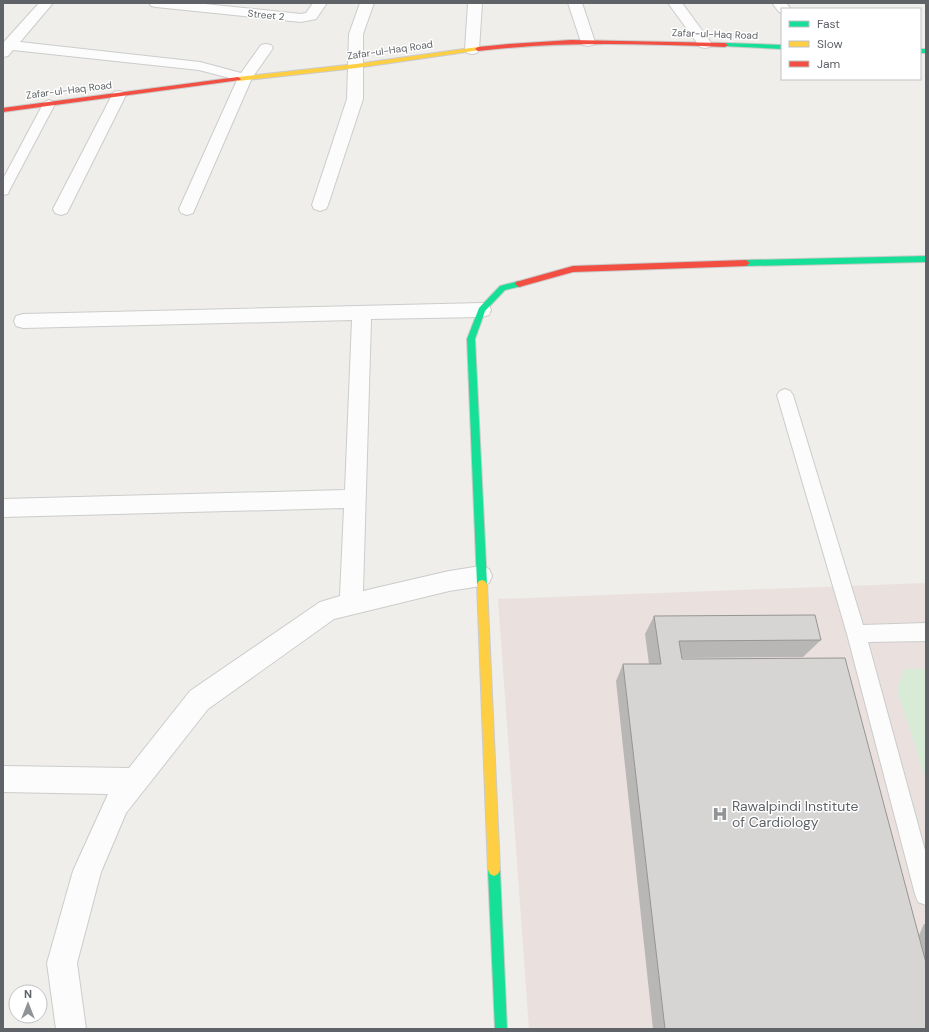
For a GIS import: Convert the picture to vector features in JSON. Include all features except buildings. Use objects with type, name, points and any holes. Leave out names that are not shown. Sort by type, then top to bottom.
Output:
[{"type":"street","points":[[6,49],[46,3]]},
{"type":"street","name":"Street 2","points":[[156,3],[301,18],[311,16],[320,3]]},
{"type":"street","points":[[320,205],[355,99],[356,34],[367,3]]},
{"type":"street","points":[[472,50],[475,3]]},
{"type":"street","points":[[575,3],[588,42]]},
{"type":"street","points":[[675,3],[705,44]]},
{"type":"street","name":"Zafar-ul-Haq Road","points":[[3,110],[245,78],[356,66],[513,44],[588,42],[781,47]]},
{"type":"street","points":[[187,209],[245,78],[266,48]]},
{"type":"street","points":[[6,49],[200,66],[245,78]]},
{"type":"street","points":[[61,209],[119,95]]},
{"type":"street","points":[[501,1029],[471,339],[482,310],[503,288],[573,269],[926,259]]},
{"type":"street","points":[[23,320],[482,310]]},
{"type":"street","points":[[351,605],[362,312]]},
{"type":"street","points":[[3,508],[355,499]]},
{"type":"street","points":[[71,1029],[62,963],[87,871],[117,804],[199,700],[328,610],[449,581],[481,576]]},
{"type":"street","points":[[3,779],[134,782]]},
{"type":"lane","points":[[3,191],[49,104]]},
{"type":"lane","points":[[785,394],[856,634],[926,894]]},
{"type":"lane","points":[[856,634],[926,632]]},
{"type":"shaded area","name":"Rawalpindi Institute of Cardiology","points":[[926,583],[926,1029],[529,1029],[498,599]]},
{"type":"green space","points":[[904,669],[926,669],[926,780],[897,690]]},
{"type":"traffic: fast","points":[[725,45],[781,47]]},
{"type":"traffic: fast","points":[[921,51],[926,51]]},
{"type":"traffic: fast","points":[[746,263],[926,259]]},
{"type":"traffic: fast","points":[[482,584],[471,339],[482,310],[503,288],[519,284]]},
{"type":"traffic: fast","points":[[494,870],[501,1029]]},
{"type":"traffic: slow","points":[[238,79],[356,66],[478,49]]},
{"type":"traffic: slow","points":[[482,584],[494,870]]},
{"type":"traffic: jam","points":[[478,49],[509,45],[571,42],[725,45]]},
{"type":"traffic: jam","points":[[3,110],[238,79]]},
{"type":"traffic: jam","points":[[519,284],[573,269],[746,263]]},
{"type":"place","name":"Rawalpindi Institute of Cardiology","points":[[720,814]]}]
